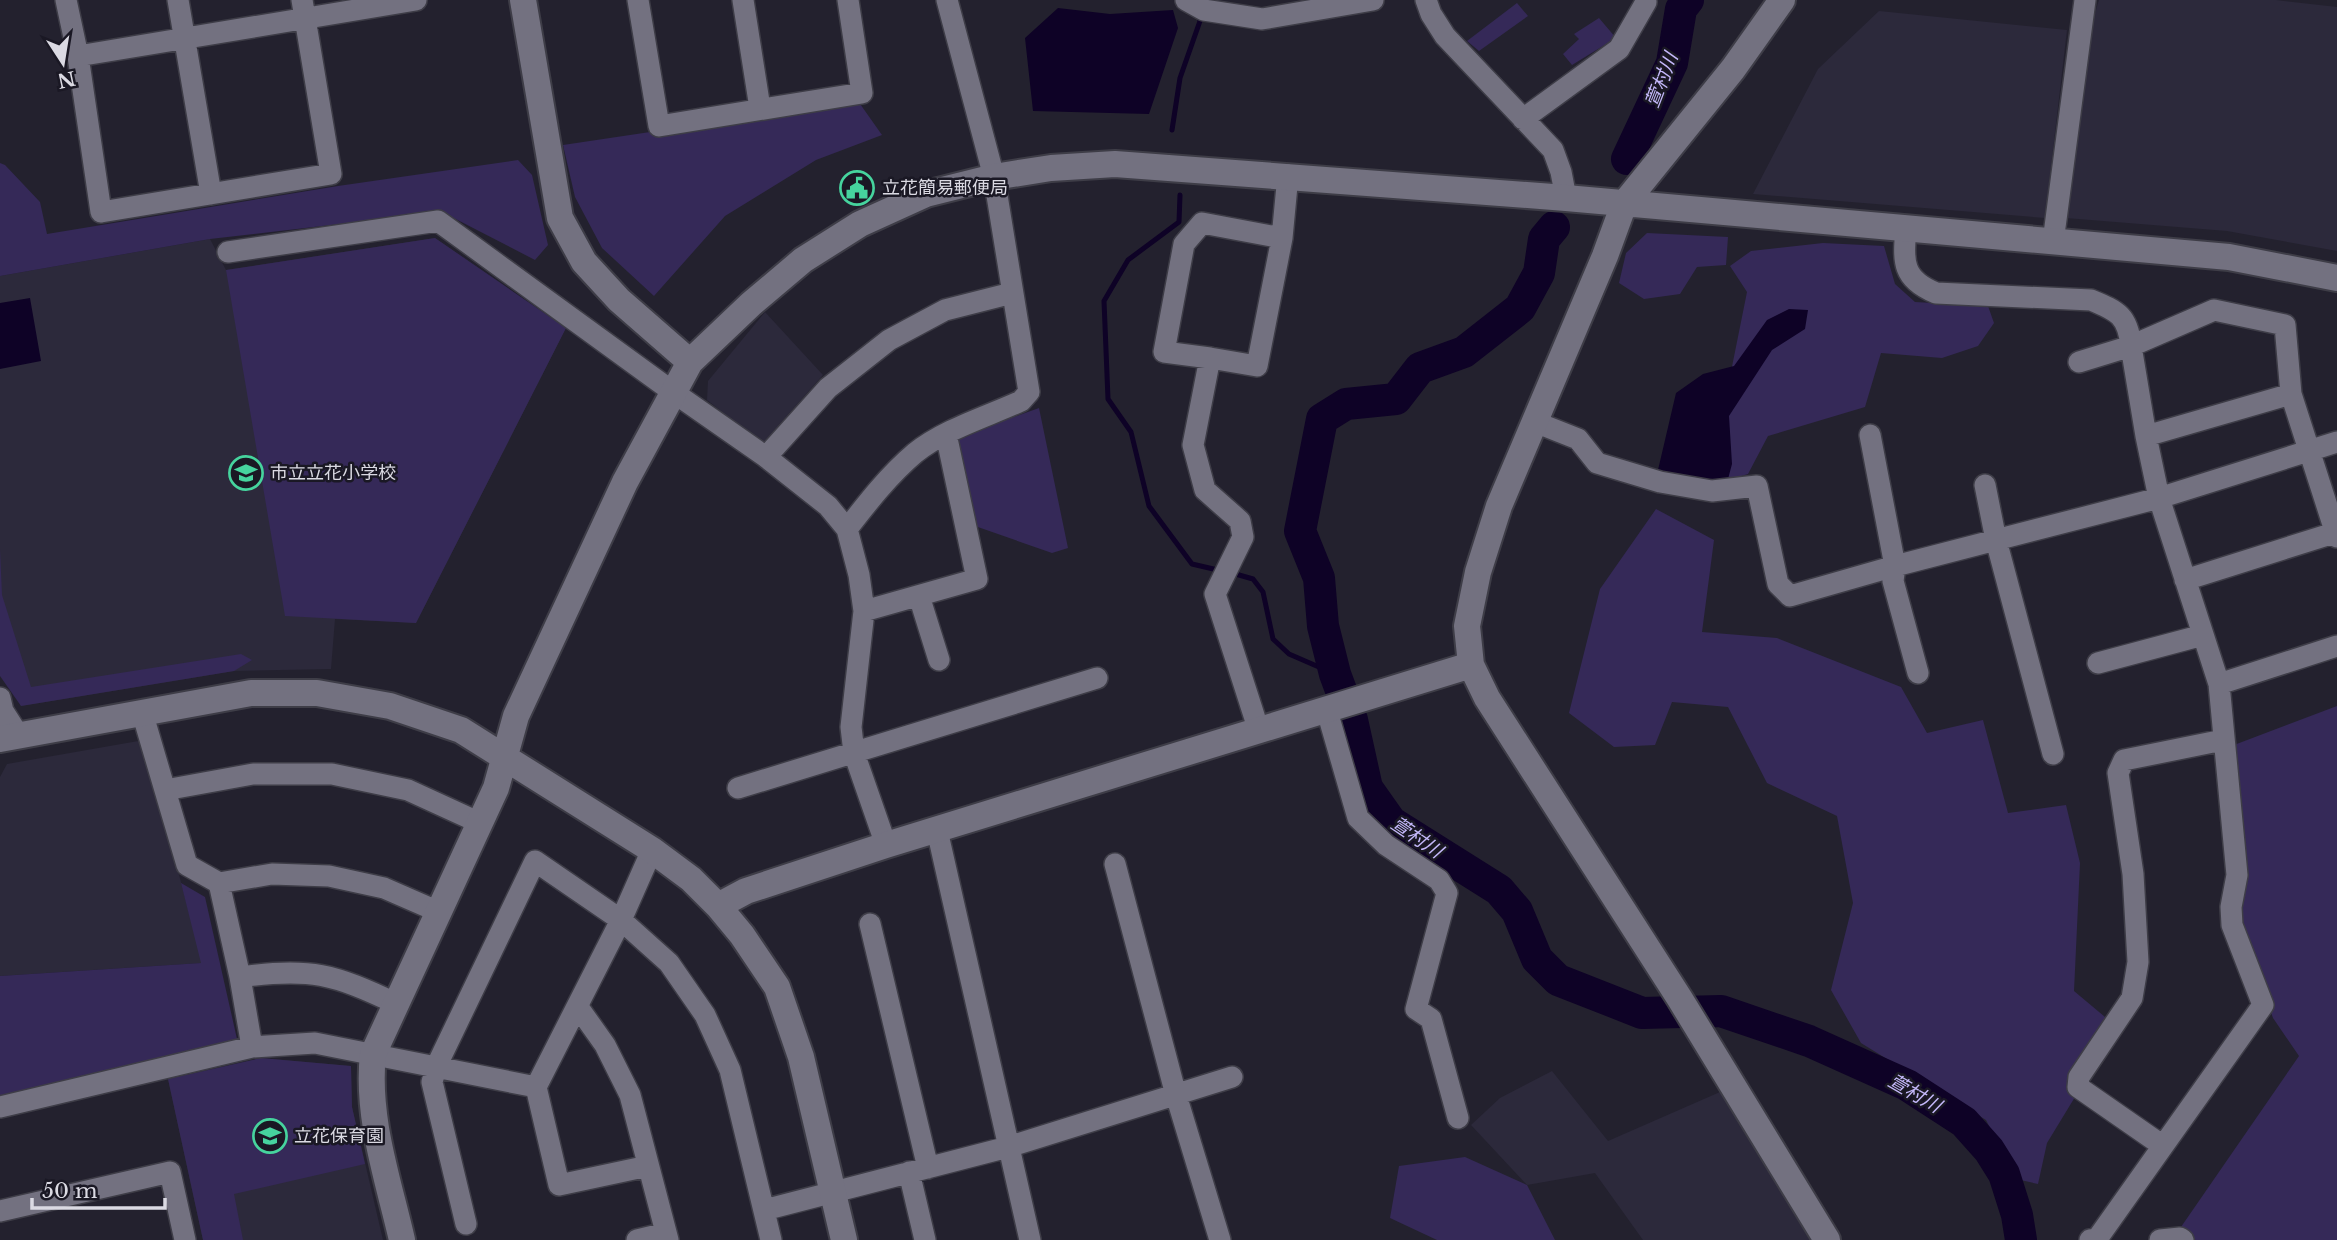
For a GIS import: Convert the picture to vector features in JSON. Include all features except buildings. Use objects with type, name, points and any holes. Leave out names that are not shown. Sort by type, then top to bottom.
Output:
[{"type":"street","points":[[66,0],[78,56],[101,212],[331,174],[303,9]]},
{"type":"street","points":[[178,0],[211,194]]},
{"type":"street","points":[[523,0],[559,218],[592,272],[619,300],[690,362]]},
{"type":"street","points":[[638,0],[659,125],[862,93],[848,0]]},
{"type":"street","points":[[743,0],[760,108]]},
{"type":"street","points":[[847,529],[878,489],[916,453],[946,434],[1021,401],[1029,392],[993,177],[947,0]]},
{"type":"street","points":[[1195,5],[1262,19],[1373,0]]},
{"type":"street","points":[[1426,0],[1445,37],[1553,150],[1566,198]]},
{"type":"street","points":[[1782,0],[1733,69],[1624,204],[1605,256],[1499,506],[1478,572],[1467,626],[1471,665],[1488,698],[1686,1008],[1828,1240]]},
{"type":"street","points":[[2053,242],[2085,0]]},
{"type":"street","points":[[78,56],[186,38],[303,9],[410,1]]},
{"type":"street","points":[[1523,119],[1619,49],[1646,2]]},
{"type":"street","points":[[402,1240],[373,1114],[370,1082],[373,1054],[496,788],[516,716],[625,482],[690,362],[751,304],[803,260],[860,224],[926,194],[993,177],[1051,168],[1115,164],[1289,175],[1566,198],[2229,257],[2337,278]]},
{"type":"street","points":[[1282,238],[1202,223],[1184,244],[1164,352],[1257,366],[1282,238],[1289,175]]},
{"type":"street","points":[[228,252],[438,221],[766,457],[828,506],[847,529],[859,575],[864,611],[851,727],[854,753],[886,845]]},
{"type":"street","points":[[1906,228],[1904,254],[1907,269],[1920,286],[1936,293],[2091,300],[2114,309],[2129,327],[2159,498],[2219,684],[2237,875],[2231,907],[2232,925],[2263,1005],[2096,1240]]},
{"type":"street","points":[[766,457],[828,388],[889,340],[945,310],[1012,293]]},
{"type":"street","points":[[2079,362],[2131,346],[2214,310],[2285,325],[2291,394],[2337,534],[2185,580]]},
{"type":"street","points":[[1210,358],[1193,445],[1205,490],[1240,521],[1243,537],[1215,594],[1259,731]]},
{"type":"street","points":[[2146,436],[2291,394]]},
{"type":"street","points":[[1535,422],[1578,439],[1597,463],[1660,482],[1712,491],[1757,486],[1778,584],[1790,596],[2159,498],[2337,442]]},
{"type":"street","points":[[864,611],[977,579],[946,434]]},
{"type":"street","points":[[1870,435],[1895,566],[1894,581],[1918,673]]},
{"type":"street","points":[[1985,485],[1996,540],[2053,754]]},
{"type":"street","points":[[919,596],[939,660]]},
{"type":"street","points":[[2098,663],[2203,635]]},
{"type":"street","points":[[2219,684],[2337,646]]},
{"type":"street","points":[[718,906],[746,891],[886,845],[1471,665]]},
{"type":"street","points":[[738,788],[1097,678]]},
{"type":"street","points":[[0,698],[9,737],[251,693],[317,693],[402,710],[461,730],[652,850],[691,879],[718,906],[742,935],[777,987],[801,1057],[844,1240]]},
{"type":"street","points":[[1327,710],[1358,818],[1387,845],[1439,880],[1447,893],[1416,1009],[1431,1019],[1458,1118]]},
{"type":"street","points":[[142,712],[187,864],[219,883],[272,874],[329,876],[384,888],[439,912]]},
{"type":"street","points":[[2163,1146],[2078,1087],[2079,1077],[2132,998],[2138,962],[2133,874],[2118,773],[2124,761],[2223,740]]},
{"type":"street","points":[[165,790],[253,774],[332,774],[408,790],[480,823]]},
{"type":"street","points":[[937,830],[1030,1240]]},
{"type":"street","points":[[648,1166],[559,1185],[536,1087],[579,1007],[652,850]]},
{"type":"street","points":[[466,1224],[432,1082],[436,1067],[535,861],[621,920],[669,963],[705,1015],[730,1070],[771,1240]]},
{"type":"street","points":[[1115,864],[1176,1095],[1220,1240]]},
{"type":"street","points":[[219,883],[240,977],[252,1048]]},
{"type":"street","points":[[870,924],[919,1170],[925,1240]]},
{"type":"street","points":[[240,977],[281,971],[316,973],[351,982],[397,1003]]},
{"type":"street","points":[[579,1007],[605,1045],[630,1095],[667,1237],[637,1240]]},
{"type":"street","points":[[0,1107],[252,1048],[316,1043],[536,1087]]},
{"type":"street","points":[[764,1210],[1009,1147],[1232,1077]]},
{"type":"street","points":[[0,1211],[170,1172],[185,1240]]},
{"type":"street","points":[[2160,1240],[2183,1240]]},
{"type":"shaded area","points":[[2099,0],[2276,0],[2337,7],[2337,251],[2227,231],[2066,218],[2089,33]]},
{"type":"shaded area","points":[[1517,3],[1528,16],[1479,51],[1467,41]]},
{"type":"shaded area","points":[[1058,8],[1110,14],[1173,10],[1178,28],[1149,114],[1033,111],[1025,38]]},
{"type":"shaded area","points":[[1879,11],[2067,30],[2045,218],[1753,194],[1818,69]]},
{"type":"shaded area","points":[[1599,18],[1616,38],[1572,65],[1563,54],[1579,39],[1574,34]]},
{"type":"shaded area","points":[[858,101],[882,135],[816,160],[725,216],[654,296],[602,248],[575,197],[563,145]]},
{"type":"shaded area","points":[[518,160],[532,175],[548,245],[535,260],[442,212],[210,239],[0,276],[0,163],[40,202],[47,234],[338,186]]},
{"type":"shaded area","points":[[1647,233],[1728,237],[1726,265],[1697,267],[1680,294],[1644,299],[1619,283],[1626,253]]},
{"type":"shaded area","name":"市立立花小学校","points":[[435,238],[566,328],[416,623],[335,619],[331,669],[234,671],[21,706],[0,648],[0,276],[210,239],[226,270]]},
{"type":"shaded area","points":[[435,238],[566,328],[416,623],[285,616],[226,270]]},
{"type":"shaded area","points":[[1823,243],[1884,246],[1895,284],[1915,302],[1988,306],[1994,323],[1978,346],[1942,358],[1881,353],[1865,407],[1768,436],[1748,474],[1708,486],[1747,292],[1730,266],[1751,251]]},
{"type":"shaded area","points":[[30,298],[41,361],[0,369],[0,303]]},
{"type":"shaded area","points":[[1789,309],[1808,310],[1805,329],[1772,350],[1729,416],[1732,464],[1728,479],[1699,481],[1658,470],[1676,393],[1703,374],[1734,366],[1767,320]]},
{"type":"shaded area","points":[[765,312],[823,375],[762,444],[707,400],[708,381]]},
{"type":"shaded area","points":[[1039,408],[1068,548],[1052,553],[975,526],[956,438]]},
{"type":"shaded area","points":[[1656,509],[1714,540],[1702,632],[1777,638],[1901,687],[1927,733],[1983,720],[2008,813],[2066,805],[2080,863],[2074,991],[2111,1022],[2075,1097],[2047,1143],[2038,1184],[2016,1179],[1986,1120],[1861,1043],[1831,990],[1853,903],[1837,816],[1767,783],[1728,707],[1672,702],[1655,745],[1614,747],[1569,713],[1600,589]]},
{"type":"shaded area","points":[[0,549],[2,595],[31,687],[241,654],[252,660],[234,671],[21,706],[0,676]]},
{"type":"shaded area","points":[[2337,706],[2337,1240],[2172,1240],[2299,1056],[2273,1018],[2239,925],[2247,883],[2234,745]]},
{"type":"shaded area","points":[[144,740],[202,963],[0,976],[0,777],[7,764]]},
{"type":"shaded area","points":[[181,883],[205,897],[237,1039],[0,1099],[0,976],[201,963]]},
{"type":"shaded area","name":"立花保育園","points":[[261,1058],[351,1066],[352,1107],[383,1240],[203,1240],[168,1079]]},
{"type":"shaded area","name":"立花保育園","points":[[261,1058],[351,1066],[352,1107],[365,1164],[234,1194],[243,1240],[203,1240],[168,1079]]},
{"type":"shaded area","points":[[1552,1071],[1608,1141],[1720,1092],[1812,1240],[1643,1240],[1595,1173],[1527,1185],[1471,1125],[1500,1098]]},
{"type":"shaded area","points":[[1465,1157],[1527,1185],[1555,1240],[1437,1240],[1390,1218],[1399,1166]]},
{"type":"waterway","name":"萱村川","points":[[1627,159],[1672,63],[1681,9],[1688,0]]},
{"type":"waterway","points":[[1172,130],[1180,78],[1200,21],[1198,13]]},
{"type":"waterway","points":[[1180,195],[1179,222],[1128,260],[1104,301],[1108,399],[1131,432],[1149,506],[1192,564],[1222,571]]},
{"type":"waterway","name":"萱村川","points":[[1554,227],[1544,239],[1539,273],[1520,308],[1464,352],[1420,368],[1396,399],[1346,404],[1322,419],[1300,531],[1319,578],[1323,626],[1335,674],[1352,720],[1367,788],[1391,822],[1499,890],[1517,911],[1537,959],[1558,980],[1642,1013],[1721,1011],[1809,1041],[1907,1085],[1964,1122],[1989,1150],[2004,1174],[2017,1215],[2021,1240]]},
{"type":"waterway","points":[[1232,573],[1253,579],[1263,592],[1273,639],[1289,654],[1335,674]]},
{"type":"place","name":"立花簡易郵便局","points":[[857,188]]},
{"type":"place","name":"市立立花小学校","points":[[246,473]]},
{"type":"place","name":"立花保育園","points":[[270,1136]]}]
